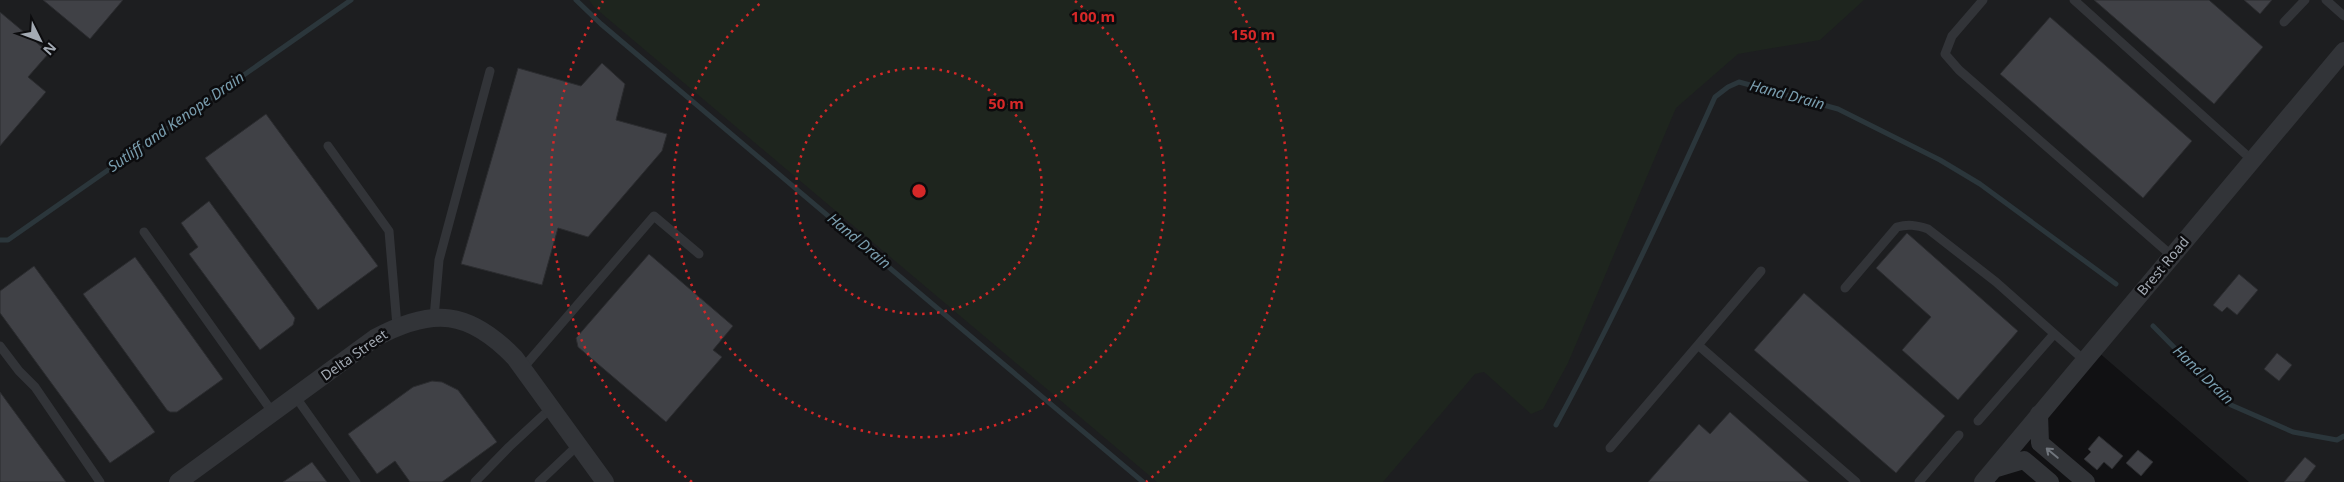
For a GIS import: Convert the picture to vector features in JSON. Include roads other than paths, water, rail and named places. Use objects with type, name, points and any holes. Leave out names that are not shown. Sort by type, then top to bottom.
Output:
[{"type":"street","name":"Brest Road","points":[[1988,475],[2344,51]]},
{"type":"street","name":"Delta Street","points":[[178,482],[375,338],[397,326],[434,318],[457,319],[486,331],[500,342],[523,368],[605,482]]},
{"type":"street","points":[[2040,414],[2040,443],[2086,482]]},
{"type":"street","points":[[1988,475],[2024,460],[2050,482]]},
{"type":"lane","points":[[1983,0],[1952,36],[1945,54],[1959,70],[2172,256]]},
{"type":"lane","points":[[2074,0],[2252,160]]},
{"type":"lane","points":[[2284,22],[2305,0]]},
{"type":"lane","points":[[2326,0],[2344,16]]},
{"type":"lane","points":[[434,318],[439,260],[490,71]]},
{"type":"lane","points":[[328,146],[389,231],[397,326]]},
{"type":"lane","points":[[523,368],[654,216],[700,254]]},
{"type":"lane","points":[[1845,288],[1897,227],[1918,225],[1928,229],[1996,282],[2084,360]]},
{"type":"lane","points":[[144,232],[273,412]]},
{"type":"lane","points":[[1610,448],[1761,272]]},
{"type":"lane","points":[[1978,420],[2054,334]]},
{"type":"lane","points":[[1698,345],[1856,482]]},
{"type":"lane","points":[[0,346],[19,371],[35,387],[100,482]]},
{"type":"lane","points":[[295,396],[356,482]]},
{"type":"lane","points":[[475,482],[551,408]]},
{"type":"lane","points":[[1919,482],[1959,436]]},
{"type":"lane","points":[[539,482],[578,445]]},
{"type":"waterway","name":"Sutliff and Kenope Drain","points":[[0,240],[8,240],[351,0]]},
{"type":"waterway","name":"Hand Drain","points":[[576,0],[601,24],[1143,482]]},
{"type":"waterway","name":"Hand Drain","points":[[1556,425],[1639,262],[1715,97],[1728,87],[1739,82],[1838,109],[1940,160],[1980,184],[2116,284]]},
{"type":"waterway","name":"Hand Drain","points":[[2153,326],[2231,405],[2293,432],[2337,440],[2344,436]]}]
